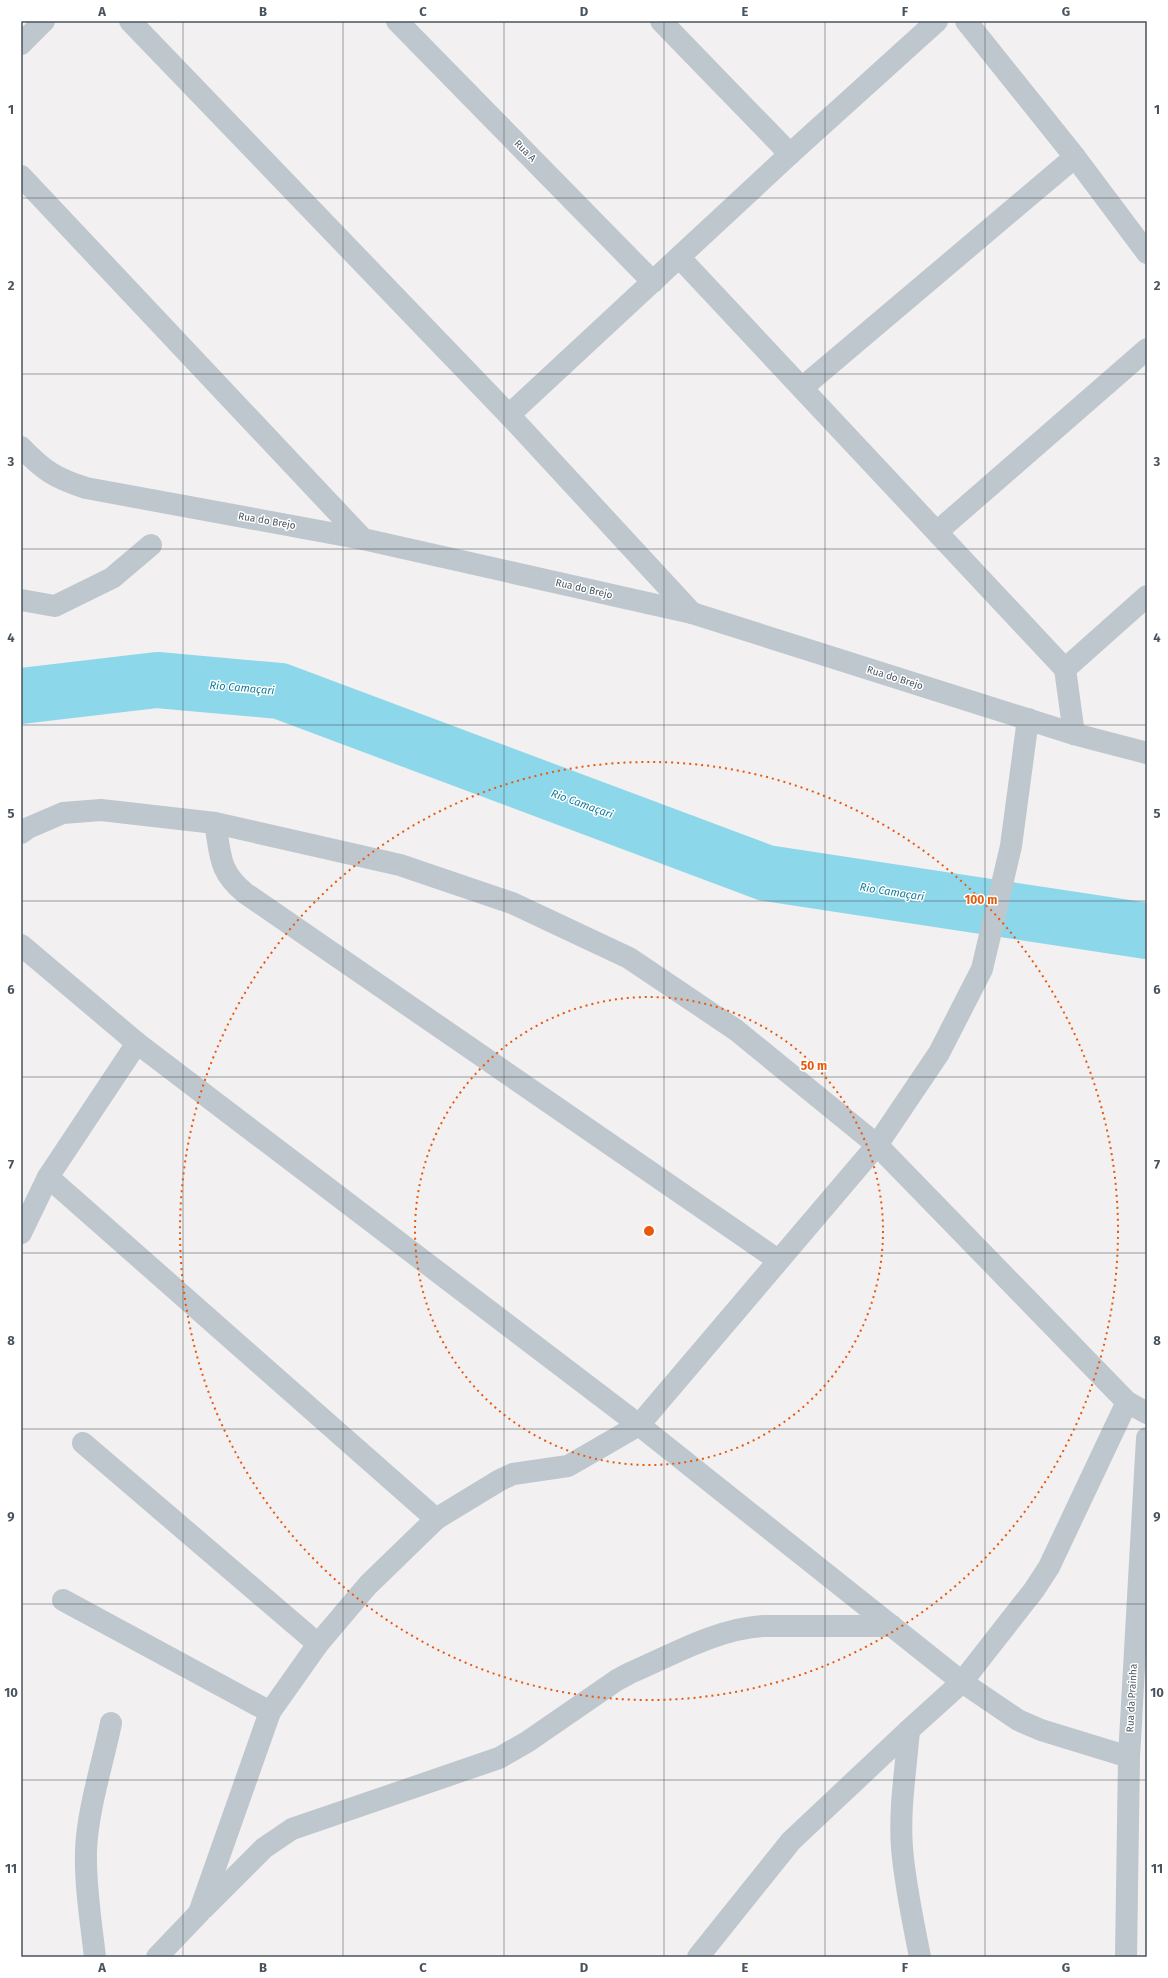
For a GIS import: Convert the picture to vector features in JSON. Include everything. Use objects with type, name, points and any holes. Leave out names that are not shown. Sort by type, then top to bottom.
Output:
[{"type":"street","points":[[21,44],[44,21]]},
{"type":"street","points":[[130,21],[509,415],[692,614]]},
{"type":"street","name":"Rua A","points":[[397,21],[653,282]]},
{"type":"street","points":[[661,21],[790,154]]},
{"type":"street","points":[[509,415],[680,258],[790,154],[937,21]]},
{"type":"street","points":[[966,21],[1075,157],[1147,253]]},
{"type":"street","points":[[803,387],[1075,157]]},
{"type":"street","points":[[21,176],[363,539]]},
{"type":"street","points":[[680,258],[803,387],[1065,668],[1074,734]]},
{"type":"street","points":[[938,531],[1147,349]]},
{"type":"street","name":"Rua do Brejo","points":[[21,447],[44,470],[66,482],[86,488],[363,539],[692,614],[1074,734],[1147,753]]},
{"type":"street","points":[[21,600],[55,606],[112,578],[151,545]]},
{"type":"street","points":[[1065,668],[1147,596]]},
{"type":"street","points":[[199,1913],[270,1712],[318,1644],[368,1585],[436,1519],[500,1480],[513,1474],[568,1466],[639,1425],[876,1145],[939,1053],[982,968],[1011,846],[1028,719]]},
{"type":"street","points":[[21,833],[28,828],[63,813],[101,810],[215,823],[400,865],[512,903],[629,958],[736,1030],[876,1145],[1127,1402],[1147,1413]]},
{"type":"street","points":[[215,823],[223,866],[228,876],[245,893],[778,1260]]},
{"type":"street","points":[[21,945],[137,1043],[639,1425],[962,1682],[1018,1720],[1041,1730],[1129,1757]]},
{"type":"street","points":[[21,1233],[48,1177],[137,1043]]},
{"type":"street","points":[[48,1177],[436,1519]]},
{"type":"street","points":[[698,1957],[791,1841],[962,1682],[1034,1590],[1049,1567],[1127,1402]]},
{"type":"street","name":"Rua da Prainha","points":[[1126,1957],[1129,1757],[1147,1438]]},
{"type":"street","points":[[83,1443],[318,1644]]},
{"type":"street","points":[[63,1600],[270,1712]]},
{"type":"street","points":[[157,1957],[264,1848],[292,1829],[499,1758],[527,1742],[623,1676],[722,1633],[744,1627],[892,1626]]},
{"type":"street","points":[[95,1957],[87,1881],[86,1850],[91,1817],[111,1723]]},
{"type":"street","points":[[909,1730],[903,1806],[902,1847],[906,1883],[920,1957]]},
{"type":"waterway","name":"Rio Camaçari","points":[[21,696],[157,680],[280,691],[766,873],[1147,931]]}]
